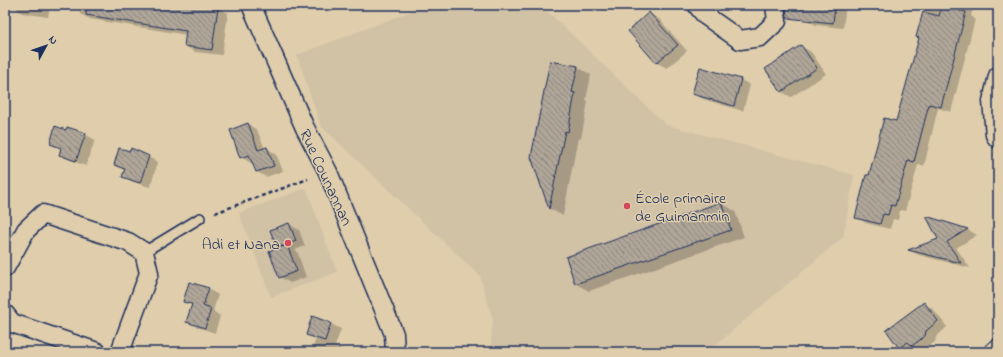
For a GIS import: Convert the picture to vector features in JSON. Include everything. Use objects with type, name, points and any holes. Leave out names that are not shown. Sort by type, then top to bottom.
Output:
[{"type":"street","name":"Rue Counannan","points":[[251,5],[305,128],[328,172],[394,334],[395,352]]},
{"type":"street","points":[[697,5],[706,16],[740,40],[760,37],[777,21],[775,5]]},
{"type":"street","points":[[998,76],[992,101],[995,135],[998,139]]},
{"type":"street","points":[[5,268],[26,230],[43,214],[128,242],[144,252],[149,273],[120,352]]},
{"type":"street","points":[[5,314],[12,323],[97,352]]},
{"type":"street","points":[[993,352],[998,348]]},
{"type":"lane","points":[[144,252],[200,218]]},
{"type":"path","points":[[200,218],[328,172]]},
{"type":"shaded area","name":"École primaire de Guimanmin","points":[[428,5],[510,5],[548,12],[666,125],[854,175],[843,237],[707,352],[490,352],[493,320],[480,276],[321,126],[297,55]]},
{"type":"shaded area","name":"Adi et Nana","points":[[306,188],[337,272],[271,297],[239,213]]},
{"type":"building","points":[[87,5],[204,5],[218,7],[212,50],[184,46],[186,31],[86,15]]},
{"type":"building","points":[[786,5],[835,5],[833,23],[787,18]]},
{"type":"building","points":[[942,6],[966,12],[941,107],[929,104],[914,162],[908,160],[895,206],[891,205],[888,215],[883,214],[880,224],[855,218],[866,175],[869,175],[884,118],[896,121],[919,38],[916,37],[923,12],[939,16]]},
{"type":"building","points":[[649,12],[678,45],[656,63],[628,31]]},
{"type":"building","points":[[801,45],[817,68],[781,92],[765,69]]},
{"type":"building","points":[[550,61],[578,66],[572,92],[575,93],[568,132],[565,131],[549,209],[531,157]]},
{"type":"building","points":[[700,67],[741,79],[734,106],[692,94]]},
{"type":"building","points":[[248,123],[258,150],[267,147],[274,166],[256,172],[249,155],[240,158],[230,130]]},
{"type":"building","points":[[55,126],[66,130],[67,127],[86,133],[76,161],[59,155],[61,148],[50,144]]},
{"type":"building","points":[[119,148],[130,151],[131,148],[149,156],[140,183],[122,177],[125,169],[114,165]]},
{"type":"building","points":[[721,202],[731,230],[575,284],[566,257]]},
{"type":"building","points":[[926,216],[968,229],[947,242],[961,263],[908,250],[938,239]]},
{"type":"building","points":[[289,223],[296,241],[277,248],[270,230]]},
{"type":"building","points":[[287,245],[297,271],[279,278],[269,251]]},
{"type":"building","points":[[189,282],[209,288],[203,306],[211,309],[205,328],[186,322],[192,304],[183,302]]},
{"type":"building","points":[[924,302],[938,321],[926,331],[925,336],[912,346],[908,342],[899,348],[886,330]]},
{"type":"building","points":[[312,316],[331,323],[325,341],[306,335]]},
{"type":"place","name":"École primaire de Guimanmin","points":[[627,206]]},
{"type":"place","name":"Adi et Nana","points":[[288,243]]}]
